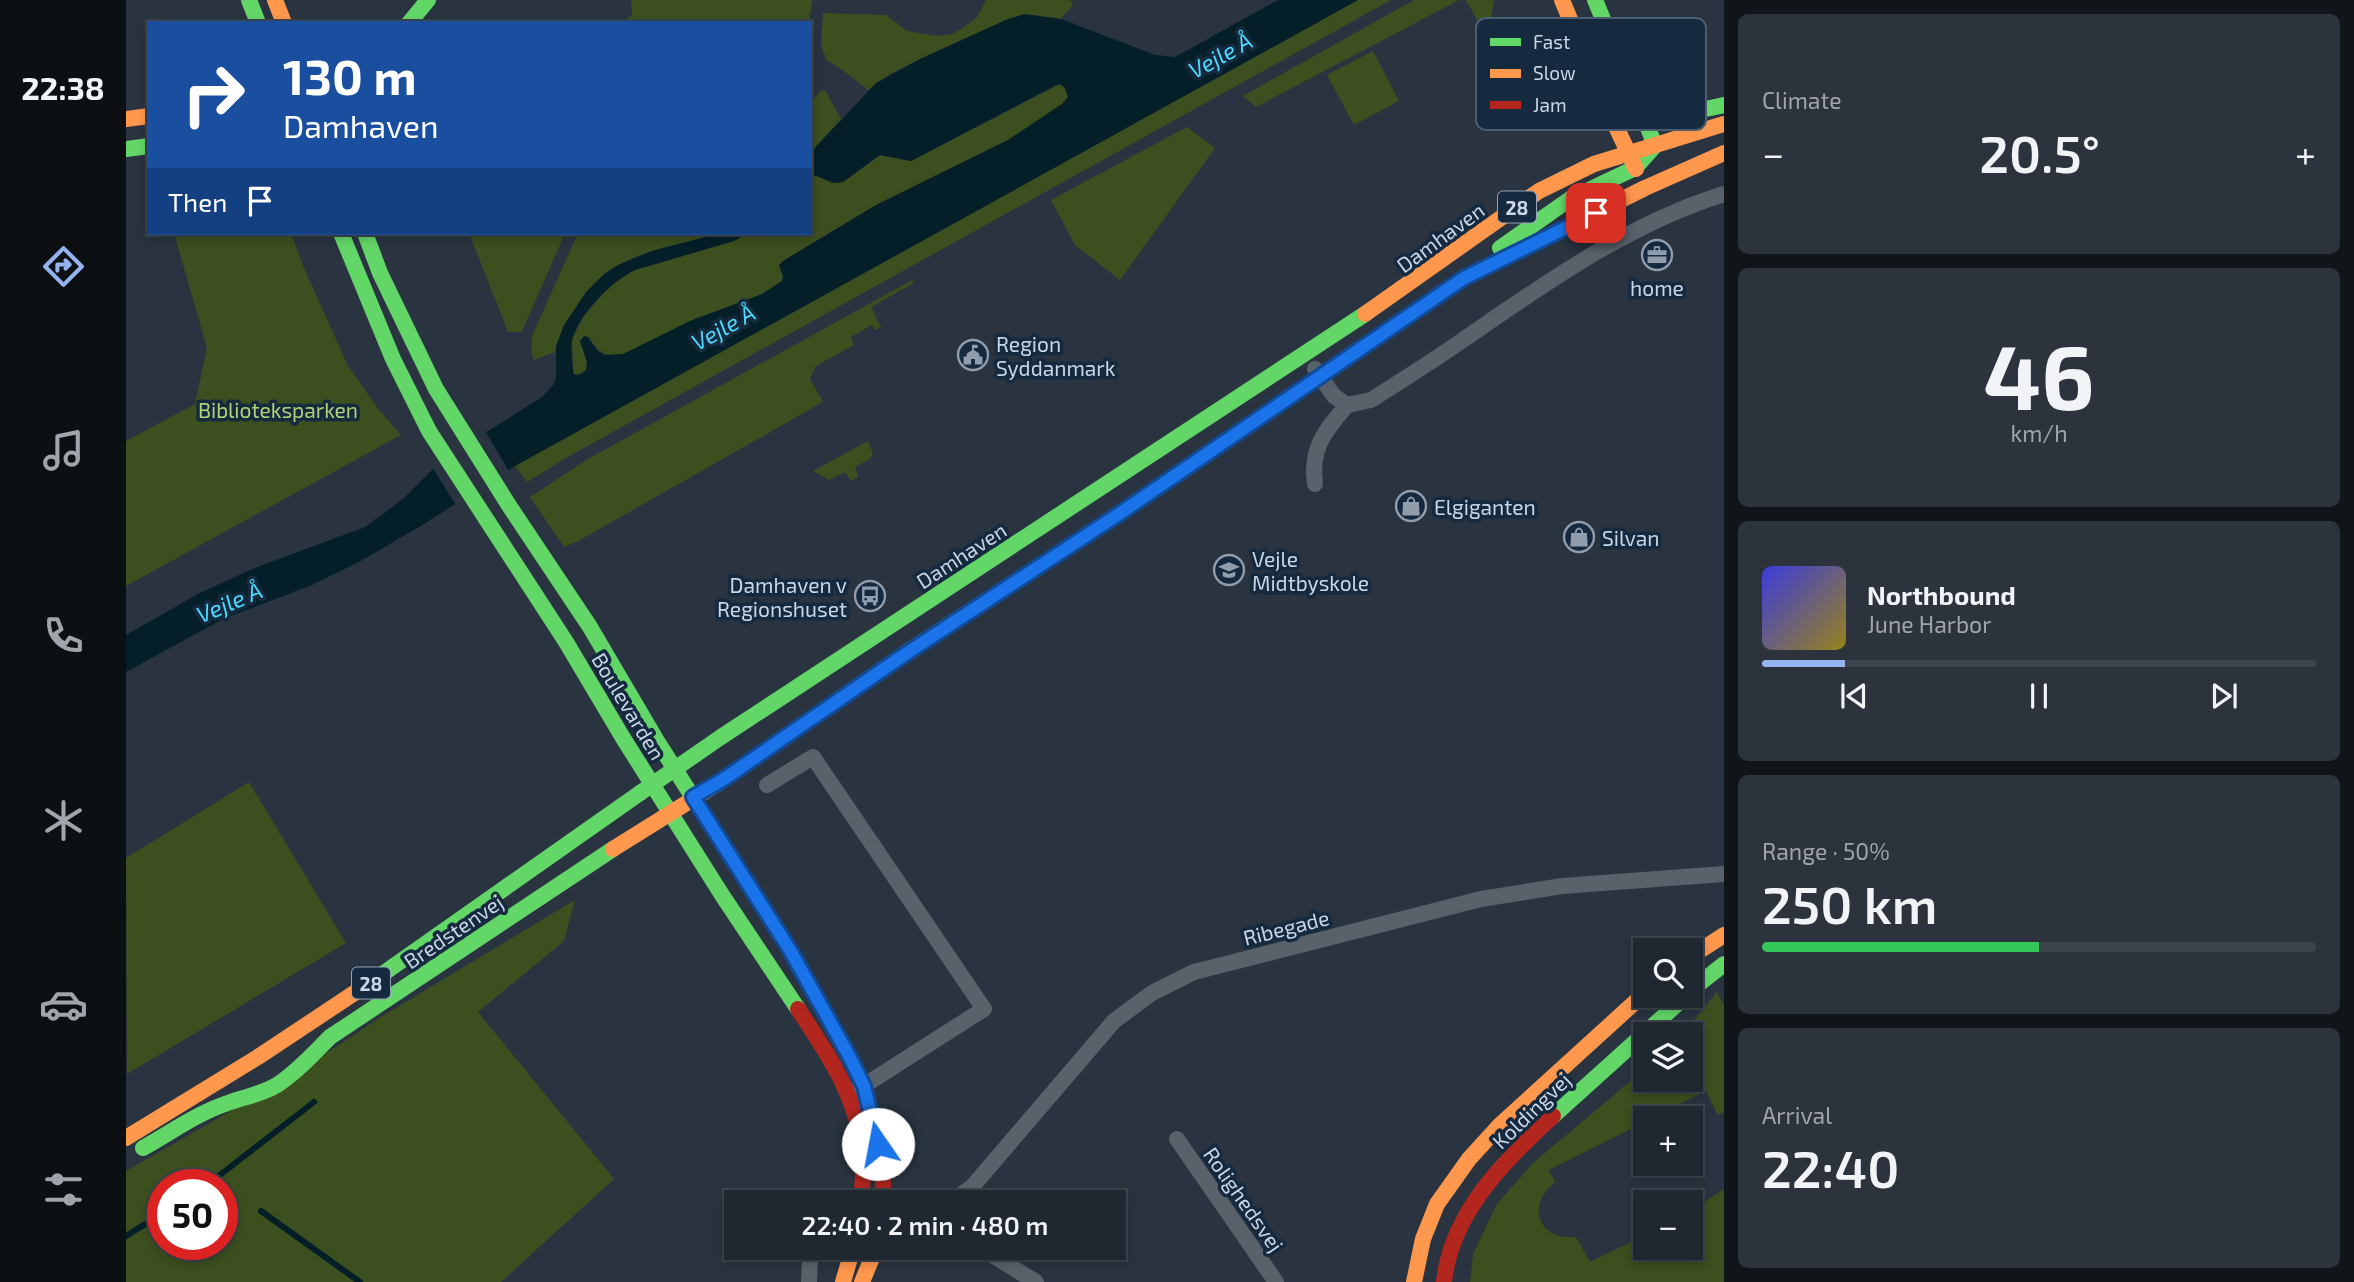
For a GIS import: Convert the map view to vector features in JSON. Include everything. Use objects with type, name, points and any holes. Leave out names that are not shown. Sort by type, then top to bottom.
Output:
[{"type":"main road","points":[[249,0],[257,21]]},
{"type":"main road","points":[[275,0],[283,21]]},
{"type":"main road","points":[[411,21],[428,0]]},
{"type":"main road","points":[[1562,0],[1570,18]]},
{"type":"main road","points":[[1595,0],[1603,18]]},
{"type":"main road","points":[[1706,110],[1724,105]]},
{"type":"main road","points":[[126,119],[147,116]]},
{"type":"main road","name":"Damhaven","points":[[1706,130],[1724,124]]},
{"type":"main road","points":[[1618,130],[1645,188]]},
{"type":"main road","points":[[1650,130],[1656,145]]},
{"type":"main road","name":"Damhaven","points":[[646,789],[1305,355],[1393,296],[1539,191],[1594,164],[1631,161],[1656,145],[1705,130]]},
{"type":"main road","points":[[126,149],[147,146]]},
{"type":"main road","name":"28","points":[[664,815],[724,779],[907,653],[1116,516],[1464,278],[1645,188],[1724,153]]},
{"type":"main road","points":[[1464,278],[1511,238],[1631,161]]},
{"type":"main road","name":"Boulevarden","points":[[342,235],[393,359],[418,411],[566,642],[646,789],[825,1049],[849,1094],[857,1123],[863,1157],[862,1190]]},
{"type":"main road","name":"Boulevarden","points":[[366,235],[412,344],[436,389],[590,627],[675,769],[790,950],[864,1086],[881,1164],[883,1190]]},
{"type":"main road","name":"Bredstenvej","points":[[126,1138],[267,1053],[386,973],[646,789]]},
{"type":"main road","name":"Bredstenvej","points":[[126,1158],[199,1116],[225,1104],[257,1095],[278,1084],[297,1070],[330,1037],[664,815]]},
{"type":"main road","points":[[1703,949],[1724,936]]},
{"type":"main road","points":[[1703,981],[1724,964]]},
{"type":"main road","name":"Koldingvej","points":[[1414,1282],[1423,1239],[1437,1204],[1469,1159],[1500,1125],[1633,1004]]},
{"type":"main road","name":"Koldingvej","points":[[1444,1282],[1460,1227],[1486,1184],[1521,1145],[1673,1008]]},
{"type":"main road","points":[[843,1282],[849,1260]]},
{"type":"main road","points":[[862,1282],[871,1260]]},
{"type":"street","points":[[1315,484],[1313,468],[1322,435],[1347,405],[1371,400],[1567,270],[1627,234],[1693,204],[1724,194]]},
{"type":"street","points":[[1305,355],[1334,396],[1347,405]]},
{"type":"street","points":[[768,785],[813,757],[984,1009],[849,1094]]},
{"type":"street","name":"Ribegade","points":[[968,1190],[1114,1021],[1152,993],[1194,972],[1481,899],[1562,886],[1723,874]]},
{"type":"street","name":"Rolighedsvej","points":[[1177,1139],[1276,1282]]},
{"type":"street","points":[[809,1282],[810,1260]]},
{"type":"street","points":[[1000,1260],[1036,1282]]},
{"type":"green space","points":[[631,0],[812,0],[809,21],[624,21],[632,15]]},
{"type":"green space","points":[[986,0],[1070,0],[1073,5],[1061,19],[1025,14],[1008,19],[890,74],[868,90],[827,61],[821,46],[823,13],[886,15],[907,31],[936,36],[952,34],[964,27],[977,17]]},
{"type":"green space","points":[[1358,0],[1391,0],[527,482],[515,466]]},
{"type":"green space","points":[[1414,0],[1459,0],[1256,107],[1243,96]]},
{"type":"green space","points":[[1466,0],[1494,0],[1491,18],[1476,18]]},
{"type":"green space","points":[[1373,51],[1399,101],[1354,125],[1327,75]]},
{"type":"green space","points":[[1060,84],[1065,88],[1068,97],[1062,104],[1008,140],[876,205],[783,261],[782,279],[776,286],[697,318],[626,353],[604,353],[588,337],[580,341],[587,362],[586,370],[577,375],[573,373],[572,339],[584,316],[608,288],[623,276],[635,270],[734,241],[744,235],[812,235],[812,177],[817,176],[833,183],[843,182],[880,155],[911,161]]},
{"type":"green space","points":[[825,90],[841,119],[812,151],[812,101]]},
{"type":"green space","points":[[1187,127],[1215,148],[1120,280],[1075,245],[1051,200]]},
{"type":"green space","name":"Biblioteksparken","points":[[175,235],[292,235],[348,366],[379,410],[401,435],[126,586],[126,441],[195,404],[207,348]]},
{"type":"green space","points":[[470,235],[564,235],[522,332],[508,332]]},
{"type":"green space","points":[[577,235],[713,235],[667,246],[616,266],[584,296],[555,352],[534,360],[531,351],[532,336]]},
{"type":"green space","points":[[914,279],[912,284],[871,307],[881,327],[875,330],[872,325],[851,337],[854,345],[816,366],[810,379],[823,402],[580,540],[564,547],[530,497],[588,459]]},
{"type":"green space","points":[[868,441],[873,453],[870,459],[855,467],[858,477],[851,481],[845,472],[829,480],[813,471]]},
{"type":"green space","points":[[249,782],[346,943],[127,1074],[126,858]]},
{"type":"green space","points":[[575,900],[564,941],[478,1012],[614,1179],[501,1282],[126,1282],[126,1171],[339,1045]]},
{"type":"green space","points":[[1717,992],[1724,1005],[1724,1112],[1718,1115],[1706,1091],[1675,1106],[1633,1106],[1633,1128],[1549,1170],[1555,1182],[1540,1201],[1540,1220],[1545,1228],[1553,1233],[1563,1237],[1576,1237],[1590,1262],[1633,1241],[1633,1260],[1703,1260],[1703,1203],[1724,1189],[1724,1282],[1470,1282],[1473,1254],[1497,1204],[1532,1164],[1633,1079],[1633,1092],[1703,1092],[1703,1022],[1692,1022]]},
{"type":"water","name":"Vejle Å","points":[[1278,0],[1358,0],[515,466],[359,562],[312,585],[223,619],[126,672],[126,635],[198,594],[252,569],[365,527],[403,499],[441,461],[542,397],[556,378],[556,346],[564,325],[586,292],[604,274],[618,265],[652,251],[713,235],[744,235],[734,241],[635,270],[616,282],[588,310],[575,331],[572,341],[574,375],[582,374],[586,370],[587,362],[580,341],[584,336],[604,355],[623,354],[690,321],[762,294],[782,281],[779,265],[783,261],[876,205],[1008,140],[1062,104],[1068,97],[1065,88],[1060,84],[1056,85],[911,161],[880,155],[843,182],[833,183],[817,176],[812,177],[812,151],[876,83],[920,59],[1024,14],[1061,19],[1155,55],[1175,57]]},
{"type":"pier","points":[[484,429],[510,473],[457,507],[431,465]]},
{"type":"waterway","points":[[228,1169],[314,1102]]},
{"type":"waterway","points":[[261,1211],[360,1282]]},
{"type":"waterway","points":[[126,1236],[147,1223]]},
{"type":"traffic: fast","points":[[249,0],[257,21]]},
{"type":"traffic: fast","points":[[411,21],[428,0]]},
{"type":"traffic: fast","points":[[1595,0],[1602,18]]},
{"type":"traffic: fast","points":[[1706,108],[1724,105]]},
{"type":"traffic: fast","points":[[1649,130],[1655,145]]},
{"type":"traffic: fast","points":[[126,149],[147,146]]},
{"type":"traffic: fast","points":[[1500,248],[1570,199],[1635,168],[1653,148]]},
{"type":"traffic: fast","points":[[342,235],[393,359],[429,431],[566,642],[722,895],[798,1009]]},
{"type":"traffic: fast","points":[[366,235],[380,273],[436,389],[590,627],[657,741],[790,950],[814,994]]},
{"type":"traffic: fast","points":[[848,693],[1116,516],[1464,278],[1513,254]]},
{"type":"traffic: fast","points":[[640,793],[1365,314]]},
{"type":"traffic: fast","points":[[374,980],[640,793]]},
{"type":"traffic: fast","points":[[143,1148],[204,1113],[277,1085],[298,1069],[330,1037],[613,849]]},
{"type":"traffic: fast","points":[[1703,981],[1724,964]]},
{"type":"traffic: fast","points":[[1553,1116],[1673,1008]]},
{"type":"traffic: slow","points":[[275,0],[283,21]]},
{"type":"traffic: slow","points":[[1562,0],[1569,18]]},
{"type":"traffic: slow","points":[[126,119],[147,116]]},
{"type":"traffic: slow","points":[[1706,130],[1724,124]]},
{"type":"traffic: slow","points":[[1618,130],[1636,169]]},
{"type":"traffic: slow","points":[[1365,314],[1539,191],[1594,164],[1704,130]]},
{"type":"traffic: slow","points":[[1513,254],[1645,188],[1724,153]]},
{"type":"traffic: slow","points":[[613,849],[725,779],[848,693]]},
{"type":"traffic: slow","points":[[1703,949],[1724,935]]},
{"type":"traffic: slow","points":[[126,1138],[258,1057],[374,980]]},
{"type":"traffic: slow","points":[[1414,1282],[1423,1239],[1437,1204],[1469,1159],[1500,1125],[1633,1004]]},
{"type":"traffic: slow","points":[[843,1282],[849,1260]]},
{"type":"traffic: slow","points":[[862,1282],[871,1260]]},
{"type":"traffic: jam","points":[[814,994],[864,1086],[882,1164],[883,1190]]},
{"type":"traffic: jam","points":[[798,1009],[841,1079],[856,1117],[863,1158],[862,1190]]},
{"type":"traffic: jam","points":[[1444,1282],[1457,1233],[1469,1211],[1499,1170],[1553,1116]]},
{"type":"place","name":"home","points":[[1657,255]]},
{"type":"place","name":"Region Syddanmark","points":[[973,355]]},
{"type":"place","name":"Elgiganten","points":[[1411,506]]},
{"type":"place","name":"Silvan","points":[[1579,537]]},
{"type":"place","name":"Vejle Midtbyskole","points":[[1229,570]]},
{"type":"place","name":"Damhaven v Regionshuset","points":[[870,596]]},
{"type":"route","points":[[878,1144],[864,1086],[848,1054],[790,950],[693,797],[724,779],[907,653],[1116,516],[1464,278],[1596,213]]}]
